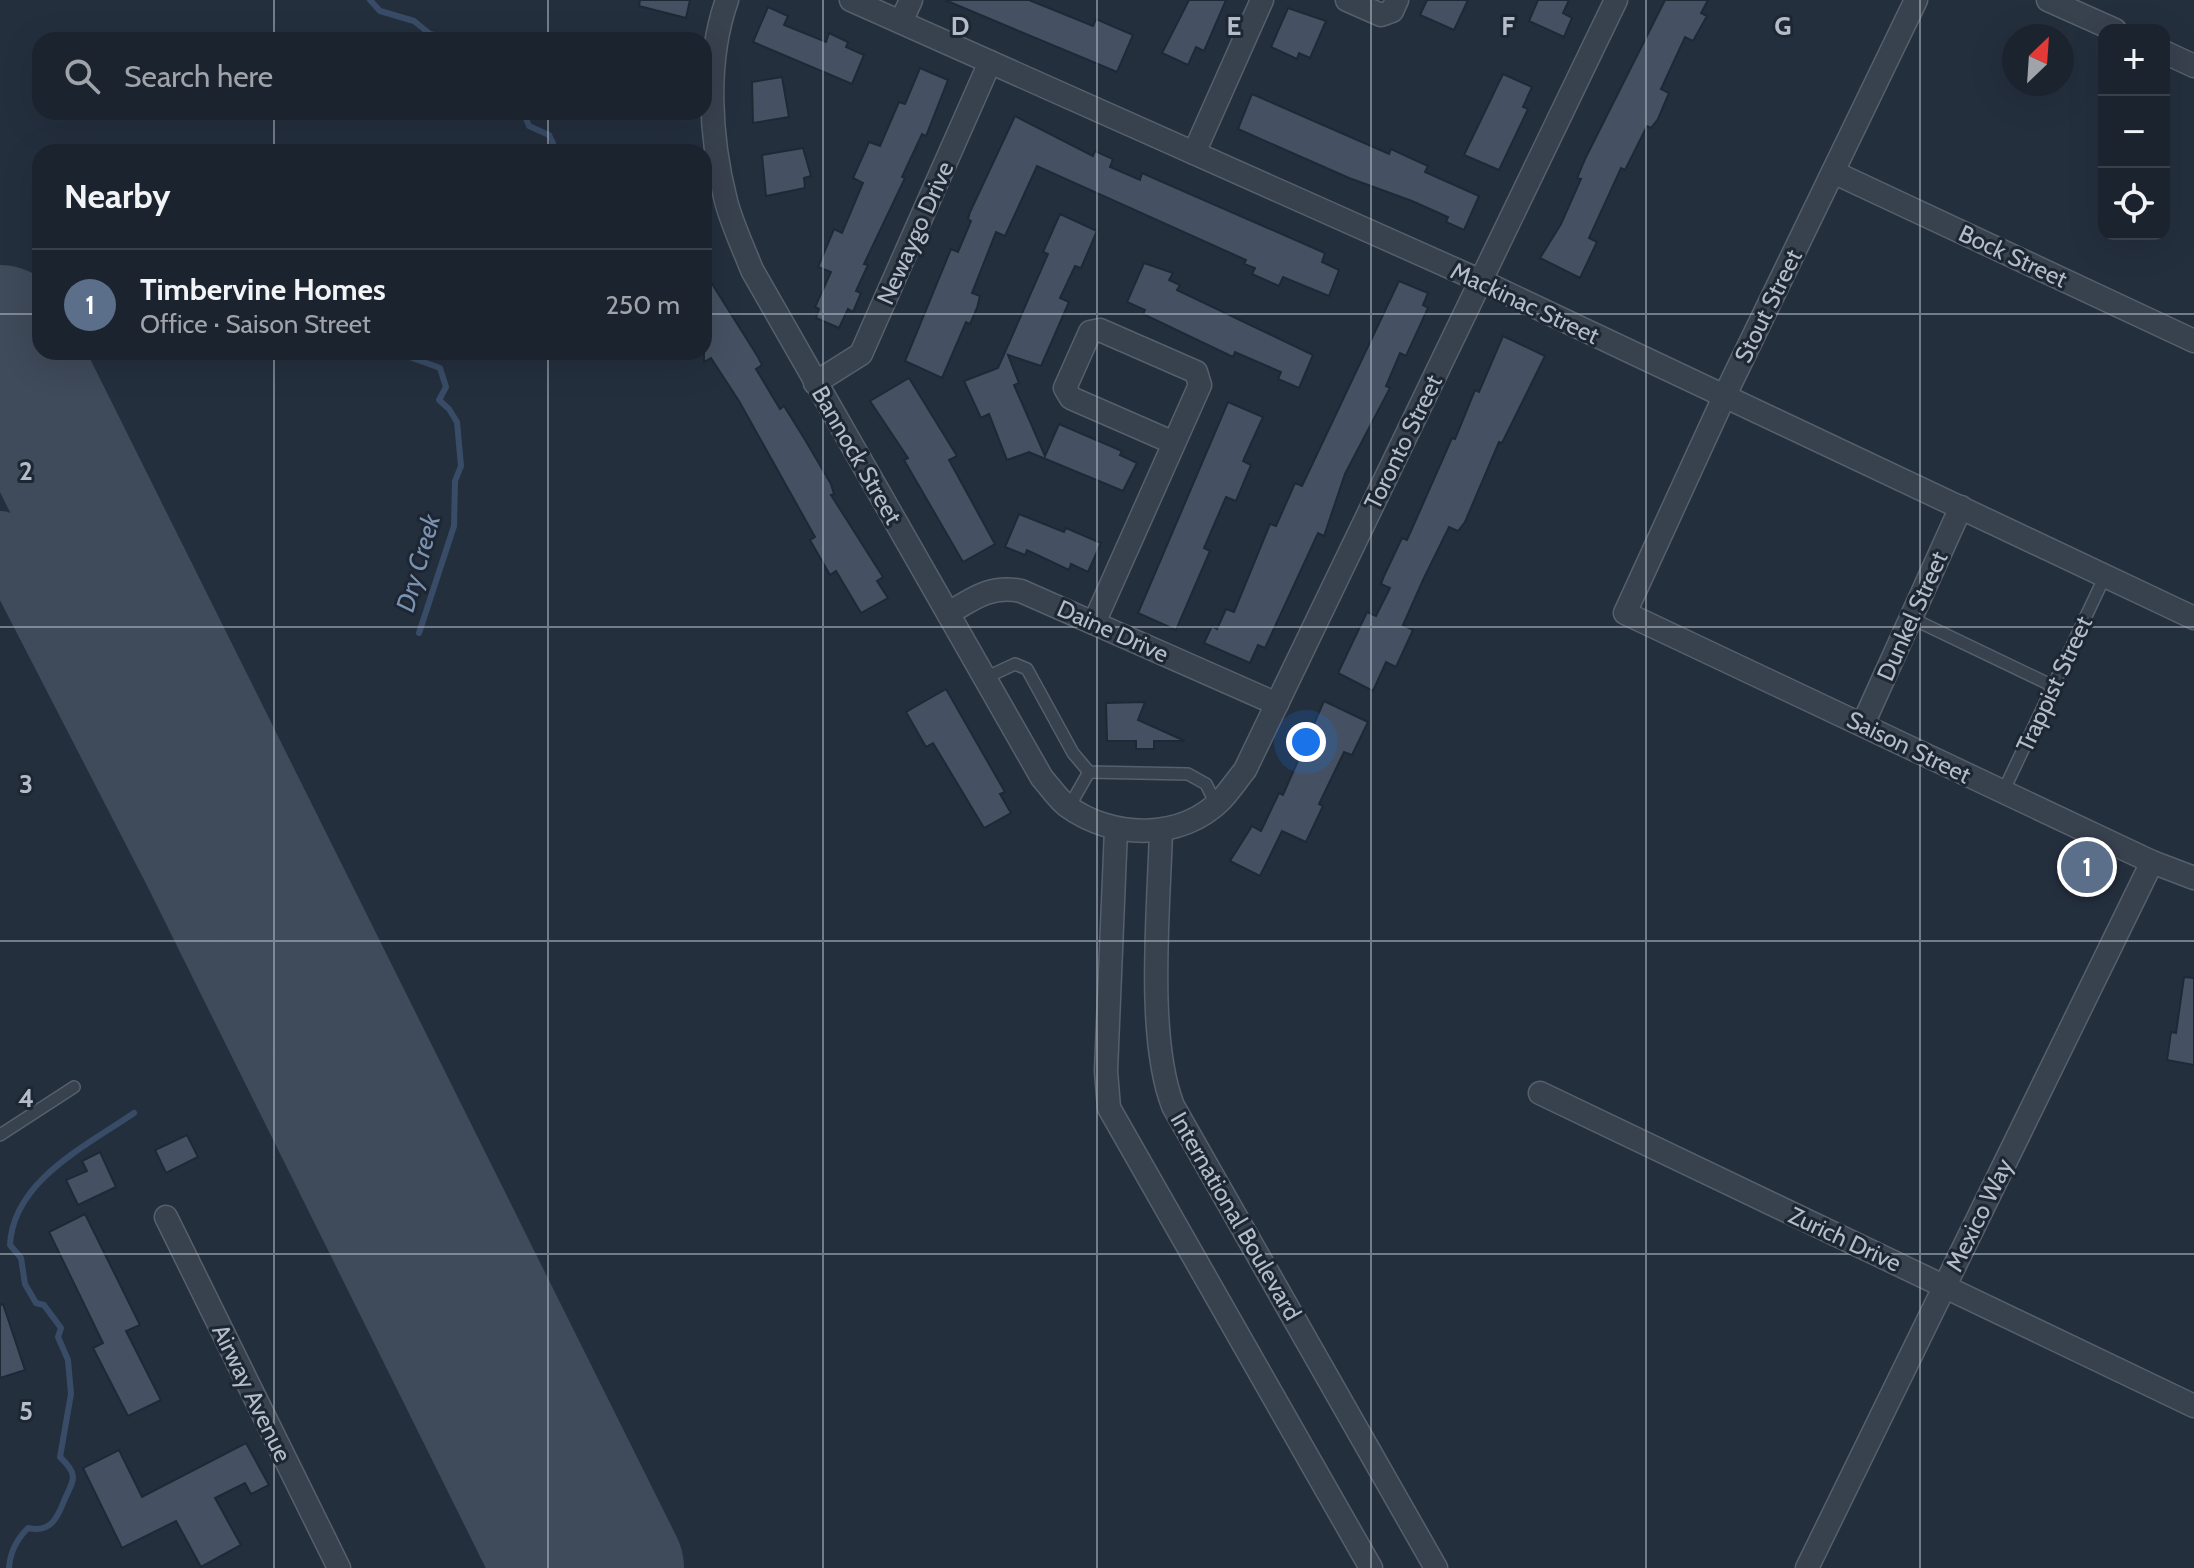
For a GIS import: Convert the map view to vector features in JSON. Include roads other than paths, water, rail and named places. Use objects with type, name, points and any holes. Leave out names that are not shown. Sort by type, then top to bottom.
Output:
[{"type":"street","name":"Bannock Street","points":[[727,0],[714,65],[714,131],[726,202],[752,270],[1042,778],[1069,807],[1116,829],[1151,830]]},
{"type":"street","name":"Mackinac Street","points":[[851,0],[1481,281],[2194,618]]},
{"type":"street","points":[[901,22],[911,0]]},
{"type":"street","points":[[1194,153],[1262,0]]},
{"type":"street","points":[[1347,0],[1381,15],[1392,11],[1397,0]]},
{"type":"street","name":"Toronto Street","points":[[1151,830],[1182,825],[1216,804],[1245,770],[1616,0]]},
{"type":"street","name":"Stout Street","points":[[1625,613],[1724,397],[1916,0]]},
{"type":"street","points":[[2048,0],[2102,24]]},
{"type":"street","points":[[2170,55],[2194,66]]},
{"type":"street","name":"Newaygo Drive","points":[[815,383],[861,354],[990,62]]},
{"type":"street","name":"Bock Street","points":[[1833,172],[2194,341]]},
{"type":"street","points":[[1094,623],[1200,385],[1196,372],[1100,330],[1090,332],[1065,388],[1071,398],[1174,443]]},
{"type":"street","name":"Dunkel Street","points":[[1863,724],[1961,507]]},
{"type":"street","name":"Daine Drive","points":[[949,613],[985,591],[1004,588],[1021,591],[1277,704]]},
{"type":"street","name":"Saison Street","points":[[1625,613],[2152,862],[2194,878]]},
{"type":"street","points":[[1116,829],[1106,1071],[1109,1108],[1371,1568]]},
{"type":"street","name":"International Boulevard","points":[[1151,830],[1164,1084],[1173,1106],[1436,1568]]},
{"type":"street","name":"Mexico Way","points":[[1807,1568],[2152,862]]},
{"type":"street","name":"Zurich Drive","points":[[1540,1093],[2194,1406]]},
{"type":"street","name":"Airway Avenue","points":[[166,1217],[339,1568]]},
{"type":"lane","name":"Trappist Street","points":[[2003,792],[2105,576]]},
{"type":"lane","points":[[1911,618],[2053,686]]},
{"type":"lane","points":[[985,678],[1015,664],[1027,669],[1073,753],[1089,772],[1188,774],[1206,784],[1216,804]]},
{"type":"lane","points":[[1069,807],[1089,772]]},
{"type":"lane","points":[[0,1135],[74,1087]]},
{"type":"waterway","name":"Dry Creek","points":[[370,0],[380,11],[414,21],[428,32]]},
{"type":"waterway","name":"Dry Creek","points":[[527,120],[529,126],[549,135],[552,144]]},
{"type":"waterway","name":"Dry Creek","points":[[418,360],[440,368],[446,387],[439,400],[457,422],[461,466],[455,481],[454,526],[419,633]]},
{"type":"waterway","name":"Dry Creek","points":[[9,1568],[14,1546],[28,1528],[47,1526],[59,1514],[73,1478],[60,1457],[71,1394],[68,1360],[58,1337],[61,1328],[44,1305],[36,1303],[25,1284],[21,1258],[10,1245],[14,1222],[24,1202],[55,1167],[134,1113]]},
{"type":"place","name":"Timbervine Homes","points":[[2087,867]]}]
